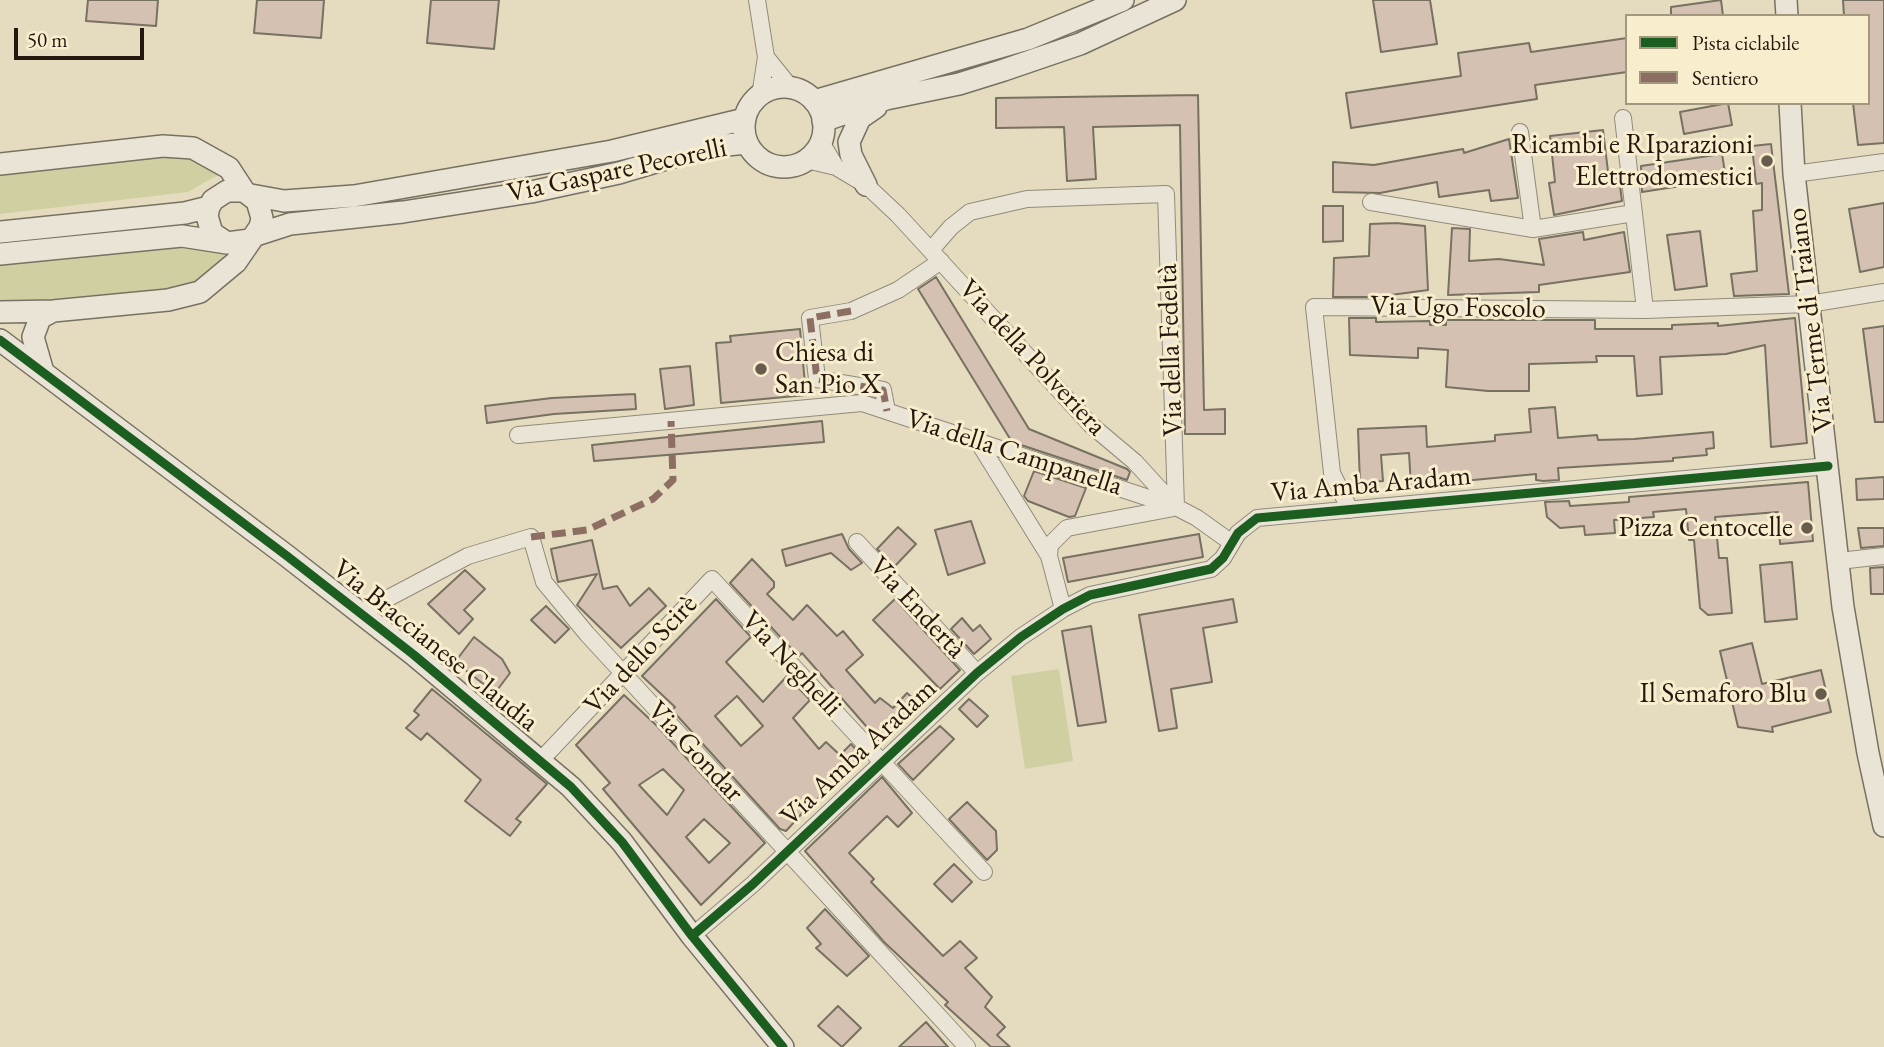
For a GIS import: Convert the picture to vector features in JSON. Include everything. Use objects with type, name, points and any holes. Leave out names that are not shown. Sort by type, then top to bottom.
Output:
[{"type":"street","points":[[757,0],[766,57],[760,96]]},
{"type":"street","points":[[766,57],[791,88],[814,100],[1028,39],[1123,0]]},
{"type":"street","points":[[806,160],[822,131],[886,99],[959,84],[1080,44],[1174,0]]},
{"type":"street","points":[[760,96],[771,89],[791,88]]},
{"type":"street","name":"Via Gaspare Pecorelli","points":[[247,193],[284,201],[354,196],[612,151],[745,119],[760,96]]},
{"type":"street","points":[[866,185],[851,155],[849,142],[860,118],[886,99]]},
{"type":"street","points":[[814,100],[822,131]]},
{"type":"street","name":"Via Terme di Traiano","points":[[1790,105],[1794,174],[1843,607],[1868,753],[1884,826]]},
{"type":"street","points":[[1623,118],[1645,310]]},
{"type":"street","points":[[745,119],[747,143]]},
{"type":"street","name":"Via della Polveriera","points":[[822,131],[836,167]]},
{"type":"street","points":[[1520,132],[1533,229]]},
{"type":"street","name":"Via Gaspare Pecorelli","points":[[253,237],[290,224],[403,212],[531,192],[619,173],[706,147],[747,143],[754,154],[774,166],[795,165],[806,160]]},
{"type":"street","points":[[0,164],[163,146],[193,148],[229,168],[261,209],[262,218],[236,262],[200,292],[186,297],[53,311],[0,312]]},
{"type":"street","name":"Via della Polveriera","points":[[806,160],[836,167],[866,185],[936,255],[1091,425],[1135,462],[1176,507],[1197,517],[1232,543]]},
{"type":"street","points":[[1794,174],[1884,162]]},
{"type":"street","points":[[0,232],[185,213],[209,207],[227,191],[247,193]]},
{"type":"street","name":"Via della Fedeltà","points":[[936,255],[951,228],[970,212],[1027,199],[1166,194],[1176,507]]},
{"type":"street","points":[[1371,202],[1533,229],[1634,213]]},
{"type":"street","points":[[209,207],[207,216],[212,233],[226,243]]},
{"type":"street","points":[[0,254],[182,236],[226,243],[253,237]]},
{"type":"street","points":[[887,411],[883,390],[817,379],[810,318],[850,311],[898,290],[936,255]]},
{"type":"street","name":"Via Ugo Foscolo","points":[[1350,510],[1332,473],[1314,307],[1645,310],[1809,304],[1884,292]]},
{"type":"street","points":[[43,372],[33,337],[40,318],[53,311]]},
{"type":"street","name":"Via Braccianese Claudia","points":[[0,340],[360,613],[571,786],[622,842],[692,936],[783,1047]]},
{"type":"street","name":"Via della Campanella","points":[[518,435],[862,403],[1176,507]]},
{"type":"street","points":[[977,440],[1049,556],[1063,609]]},
{"type":"street","name":"Via Amba Aradam","points":[[692,936],[787,852],[977,673],[1063,609],[1090,595],[1133,583],[1212,569],[1238,533],[1257,518],[1828,466]]},
{"type":"street","points":[[1049,556],[1050,545],[1067,528],[1176,507]]},
{"type":"street","name":"Via Gondar","points":[[360,613],[468,555],[531,537],[544,582],[623,673],[967,1047]]},
{"type":"street","name":"Via Endertà","points":[[857,542],[977,673]]},
{"type":"street","points":[[1839,561],[1884,556]]},
{"type":"street","name":"Via dello Scirè","points":[[540,761],[712,579]]},
{"type":"street","name":"Via Neghelli","points":[[712,579],[984,872]]},
{"type":"green space","points":[[159,154],[188,155],[225,174],[214,177],[188,192],[0,214],[0,174]]},
{"type":"green space","points":[[183,242],[238,250],[198,283],[184,287],[0,304],[0,261]]},
{"type":"green space","points":[[1059,669],[1073,761],[1025,769],[1011,676]]},
{"type":"building","points":[[88,0],[158,0],[156,26],[86,21]]},
{"type":"building","points":[[257,0],[324,0],[321,38],[254,33]]},
{"type":"building","points":[[431,0],[499,0],[494,49],[427,43]]},
{"type":"building","points":[[1373,0],[1430,0],[1437,44],[1381,52]]},
{"type":"building","points":[[1721,0],[1723,14],[1671,14],[1671,7]]},
{"type":"building","points":[[1843,0],[1884,0],[1884,143],[1858,145],[1853,105],[1870,105],[1870,14],[1844,14]]},
{"type":"building","points":[[1625,38],[1625,72],[1535,85],[1537,99],[1351,128],[1346,93],[1461,76],[1458,53],[1529,43],[1531,52]]},
{"type":"building","points":[[1198,95],[1204,410],[1225,409],[1225,434],[1185,434],[1180,125],[1093,127],[1096,179],[1067,181],[1064,127],[996,128],[996,98]]},
{"type":"building","points":[[1728,105],[1732,125],[1684,134],[1680,112]]},
{"type":"building","points":[[1603,130],[1609,180],[1619,178],[1622,201],[1554,215],[1549,183],[1555,182],[1550,136]]},
{"type":"building","points":[[1509,139],[1518,198],[1491,201],[1489,190],[1439,197],[1437,182],[1380,193],[1333,192],[1333,162],[1374,165],[1463,149],[1464,153]]},
{"type":"building","points":[[1771,144],[1789,294],[1734,296],[1731,274],[1757,271],[1753,211],[1762,210],[1762,183],[1756,184],[1752,146]]},
{"type":"building","points":[[1722,154],[1726,179],[1642,192],[1641,166]]},
{"type":"building","points":[[1884,203],[1884,267],[1860,272],[1849,209]]},
{"type":"building","points":[[1323,206],[1343,206],[1343,241],[1323,242]]},
{"type":"building","points":[[1370,224],[1425,226],[1428,290],[1376,297],[1333,297],[1334,258],[1369,256]]},
{"type":"building","points":[[1452,228],[1470,229],[1469,261],[1499,259],[1544,265],[1539,239],[1583,232],[1584,240],[1624,232],[1630,272],[1539,285],[1539,292],[1448,295]]},
{"type":"building","points":[[1700,231],[1707,286],[1675,290],[1667,235]]},
{"type":"building","points":[[936,277],[1029,429],[1127,469],[1130,472],[1127,480],[1012,442],[918,289]]},
{"type":"building","points":[[1349,318],[1376,318],[1376,322],[1430,321],[1430,325],[1446,325],[1446,320],[1595,320],[1595,329],[1672,329],[1672,325],[1718,323],[1718,326],[1795,318],[1807,443],[1771,447],[1765,345],[1726,354],[1660,357],[1662,394],[1637,396],[1634,356],[1596,356],[1597,362],[1529,364],[1529,391],[1488,391],[1446,387],[1448,350],[1418,348],[1418,358],[1350,355]]},
{"type":"building","points":[[1884,326],[1884,422],[1875,422],[1863,329]]},
{"type":"building","name":"Chiesa di San Pio X","points":[[800,329],[806,395],[721,403],[716,343],[731,342],[730,336]]},
{"type":"building","points":[[690,366],[694,405],[665,409],[660,369]]},
{"type":"building","points":[[635,394],[636,409],[554,414],[487,423],[485,406],[552,398]]},
{"type":"building","points":[[1555,407],[1558,438],[1597,435],[1598,440],[1634,439],[1713,432],[1714,448],[1706,449],[1707,455],[1673,458],[1673,461],[1558,468],[1559,480],[1536,480],[1536,474],[1411,486],[1409,453],[1381,455],[1383,481],[1360,483],[1358,429],[1426,426],[1427,447],[1495,441],[1495,435],[1531,432],[1529,409]]},
{"type":"building","points":[[822,421],[824,442],[594,461],[592,445]]},
{"type":"building","points":[[1034,471],[1086,488],[1075,516],[1069,517],[1028,501],[1024,496]]},
{"type":"building","points":[[1884,477],[1884,499],[1857,500],[1856,479]]},
{"type":"building","points":[[1808,482],[1813,541],[1780,544],[1778,512],[1715,517],[1719,558],[1727,558],[1732,613],[1708,615],[1700,608],[1694,540],[1689,540],[1686,509],[1653,512],[1654,517],[1614,520],[1615,533],[1585,535],[1584,526],[1560,528],[1547,517],[1545,502],[1569,501],[1570,506],[1629,502],[1629,497]]},
{"type":"building","points":[[971,521],[985,563],[948,575],[935,530]]},
{"type":"building","points":[[898,527],[916,544],[895,566],[877,549]]},
{"type":"building","points":[[1858,528],[1884,528],[1884,546],[1861,548]]},
{"type":"building","points":[[842,534],[849,549],[862,563],[851,570],[831,553],[786,566],[782,550]]},
{"type":"building","points":[[1199,534],[1203,557],[1068,582],[1063,558]]},
{"type":"building","points":[[592,540],[603,589],[617,586],[630,606],[649,588],[666,606],[621,648],[577,605],[597,574],[558,582],[551,549]]},
{"type":"building","points":[[752,559],[774,582],[774,587],[767,594],[793,620],[807,605],[837,636],[843,631],[863,655],[846,670],[875,703],[880,698],[893,708],[907,693],[919,704],[880,742],[802,653],[799,656],[730,583]]},
{"type":"building","points":[[1792,562],[1797,619],[1765,622],[1760,565]]},
{"type":"building","points":[[1884,567],[1884,594],[1871,594],[1870,568]]},
{"type":"building","points":[[465,570],[485,589],[464,610],[473,619],[459,634],[428,604]]},
{"type":"building","points":[[716,599],[751,637],[726,662],[763,702],[787,676],[810,700],[793,718],[819,749],[826,742],[840,755],[851,744],[864,758],[806,809],[786,831],[780,829],[672,710],[675,707],[642,676]],"holes":[[[737,696],[763,726],[741,746],[715,716]]]},
{"type":"building","points":[[895,599],[960,670],[940,689],[873,620]]},
{"type":"building","points":[[1233,599],[1237,622],[1203,628],[1212,682],[1171,689],[1177,728],[1159,731],[1139,615]]},
{"type":"building","points":[[546,606],[569,629],[555,643],[531,620]]},
{"type":"building","points":[[962,618],[973,631],[980,625],[991,639],[974,654],[951,629]]},
{"type":"building","points":[[1091,626],[1106,722],[1078,726],[1062,631]]},
{"type":"building","points":[[474,637],[502,659],[510,673],[495,693],[455,662]]},
{"type":"building","points":[[1752,643],[1762,684],[1821,670],[1831,712],[1772,727],[1773,732],[1738,727],[1720,651]]},
{"type":"building","points":[[432,689],[547,784],[516,819],[521,822],[510,836],[465,801],[481,780],[427,733],[421,740],[406,728],[419,715],[414,711]]},
{"type":"building","points":[[624,695],[656,725],[765,843],[701,905],[603,789],[610,783],[576,745]],"holes":[[[663,769],[684,790],[667,815],[639,785]],[[704,819],[730,843],[709,863],[686,837]]]},
{"type":"building","points":[[969,699],[988,716],[977,727],[959,709]]},
{"type":"building","points":[[940,726],[954,739],[913,780],[898,764]]},
{"type":"building","points":[[882,777],[912,813],[898,827],[887,816],[849,853],[874,879],[871,882],[943,956],[960,941],[977,958],[965,968],[992,997],[985,1007],[1005,1027],[997,1035],[1010,1047],[991,1047],[945,1005],[948,1002],[884,942],[805,851]]},
{"type":"building","points":[[967,802],[996,831],[997,850],[987,860],[949,819]]},
{"type":"building","points":[[954,864],[972,882],[952,902],[934,884]]},
{"type":"building","points":[[825,909],[869,956],[847,976],[816,948],[821,944],[807,928]]},
{"type":"building","points":[[838,1006],[861,1028],[842,1047],[818,1026]]},
{"type":"building","points":[[926,1022],[948,1047],[899,1047]]},
{"type":"marked path","points":[[851,311],[810,318],[817,379],[883,390],[887,411]]},
{"type":"marked path","points":[[531,537],[587,530],[653,499],[673,480],[671,421]]},
{"type":"cycle path","points":[[0,340],[414,655],[571,787],[622,842],[692,936],[783,1047]]},
{"type":"cycle path","points":[[692,936],[753,884],[977,673],[1021,637],[1090,595],[1211,569],[1223,558],[1238,533],[1257,518],[1828,466]]},
{"type":"place","name":"Ricambi e RIparazioni Elettrodomestici","points":[[1767,161]]},
{"type":"place","name":"Chiesa di San Pio X","points":[[761,369]]},
{"type":"place","name":"Pizza Centocelle","points":[[1807,528]]},
{"type":"place","name":"Il Semaforo Blu","points":[[1821,694]]}]
